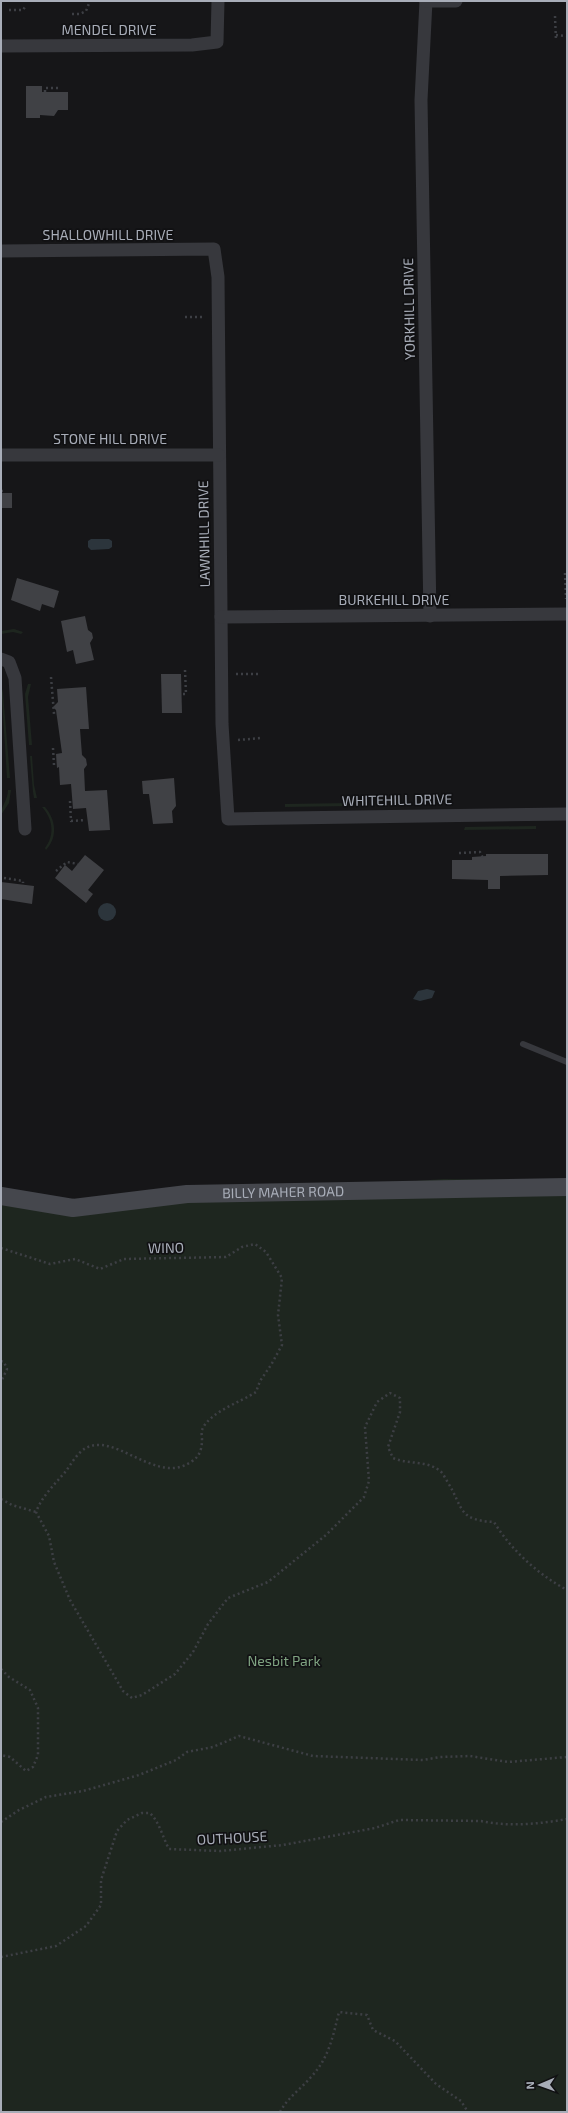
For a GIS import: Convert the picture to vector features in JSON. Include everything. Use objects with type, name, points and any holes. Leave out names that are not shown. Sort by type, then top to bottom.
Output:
[{"type":"main road","name":"BILLY MAHER ROAD","points":[[1,1196],[73,1208],[187,1194],[567,1187]]},
{"type":"street","name":"MENDEL DRIVE","points":[[1,46],[192,45],[216,42],[218,1]]},
{"type":"street","points":[[426,1],[456,1]]},
{"type":"street","name":"YORKHILL DRIVE","points":[[426,1],[421,100],[430,616]]},
{"type":"street","name":"SHALLOWHILL DRIVE","points":[[1,251],[214,249]]},
{"type":"street","name":"LAWNHILL DRIVE","points":[[214,249],[218,277],[222,724],[228,819]]},
{"type":"street","name":"STONE HILL DRIVE","points":[[1,455],[219,455]]},
{"type":"street","name":"BURKEHILL DRIVE","points":[[221,617],[567,614]]},
{"type":"street","points":[[1,659],[9,662],[15,678],[25,829]]},
{"type":"street","name":"WHITEHILL DRIVE","points":[[228,819],[567,814]]},
{"type":"lane","points":[[523,1044],[567,1062]]},
{"type":"path","points":[[72,14],[80,14],[86,11],[90,1]]},
{"type":"path","points":[[9,10],[23,10],[26,7]]},
{"type":"path","points":[[555,16],[556,40]]},
{"type":"path","points":[[556,35],[567,36]]},
{"type":"path","points":[[45,92],[45,88],[61,88]]},
{"type":"path","points":[[185,318],[202,317]]},
{"type":"path","points":[[1,491],[6,491]]},
{"type":"path","points":[[566,573],[566,599]]},
{"type":"path","points":[[183,694],[186,694],[185,670]]},
{"type":"path","points":[[236,674],[259,674]]},
{"type":"path","points":[[51,677],[54,714],[57,714]]},
{"type":"path","points":[[238,740],[261,738]]},
{"type":"path","points":[[53,748],[54,765],[56,765]]},
{"type":"path","points":[[70,801],[72,821],[85,820]]},
{"type":"path","points":[[459,852],[480,852],[483,858]]},
{"type":"path","points":[[56,871],[67,862],[78,864]]},
{"type":"path","points":[[4,878],[23,881],[23,883]]},
{"type":"path","name":"WINO","points":[[1,1248],[50,1264],[75,1259],[100,1269],[124,1259],[226,1257],[242,1247],[254,1244],[266,1252],[282,1278],[278,1315],[282,1345],[260,1381],[256,1392],[216,1413],[202,1430],[202,1448],[196,1460],[181,1467],[166,1468],[134,1458],[112,1447],[97,1443],[84,1449],[40,1501],[36,1512]]},
{"type":"path","points":[[1,1361],[4,1362],[7,1369],[1,1382]]},
{"type":"path","points":[[1,1499],[12,1505],[36,1512],[49,1536],[54,1562],[70,1600],[123,1691],[132,1698],[142,1695],[175,1674],[193,1652],[208,1624],[228,1598],[268,1582],[326,1535],[364,1498],[369,1481],[365,1427],[376,1402],[390,1393],[400,1398],[400,1412],[388,1447],[393,1458],[405,1463],[428,1464],[441,1472],[454,1491],[462,1512],[478,1521],[494,1522],[505,1540],[550,1581],[567,1590]]},
{"type":"path","points":[[1,1669],[9,1678],[30,1690],[38,1708],[38,1755],[33,1767],[26,1771],[10,1756],[1,1755]]},
{"type":"path","points":[[1,1822],[18,1810],[46,1797],[83,1791],[139,1775],[176,1760],[187,1752],[213,1747],[238,1736],[313,1756],[423,1760],[440,1757],[470,1756],[508,1762],[567,1757]]},
{"type":"path","name":"OUTHOUSE","points":[[1,1956],[56,1946],[86,1926],[101,1905],[101,1880],[117,1831],[127,1820],[142,1813],[150,1813],[158,1822],[161,1835],[169,1849],[220,1851],[283,1845],[336,1836],[375,1828],[399,1820],[419,1819],[428,1822],[481,1821],[494,1824],[546,1822],[567,1819]]},
{"type":"path","points":[[280,2112],[297,2090],[318,2070],[330,2050],[339,2012],[367,2015],[373,2030],[395,2041],[436,2084],[461,2101],[468,2112]]},
{"type":"green space","points":[[14,629],[23,632],[21,634],[13,632],[1,634],[1,631]]},
{"type":"green space","points":[[1,683],[3,693],[10,778],[7,778]]},
{"type":"green space","points":[[28,684],[31,684],[28,697],[32,745],[29,745],[25,694]]},
{"type":"green space","points":[[30,756],[32,756],[34,785],[37,798],[34,798],[33,792]]},
{"type":"green space","points":[[8,790],[11,790],[9,803],[1,815],[7,797]]},
{"type":"green space","points":[[351,803],[351,806],[285,807],[285,804]]},
{"type":"green space","points":[[42,807],[45,807],[49,812],[54,828],[52,840],[46,850],[45,848],[50,838],[51,827],[49,817]]},
{"type":"green space","points":[[536,826],[536,829],[464,830],[465,827]]},
{"type":"green space","name":"Nesbit Park","points":[[443,1179],[567,1180],[567,2112],[1,2112],[1,1195],[58,1207]]},
{"type":"shaded area","points":[[91,539],[109,539],[112,541],[112,547],[109,549],[91,550],[88,547],[88,541]]},
{"type":"shaded area","points":[[107,903],[113,906],[116,912],[113,918],[107,921],[101,918],[98,912],[101,906]]},
{"type":"shaded area","points":[[427,989],[435,991],[432,998],[420,1001],[413,999],[418,991]]},
{"type":"building","points":[[26,86],[42,86],[42,92],[68,92],[68,110],[58,110],[54,116],[40,115],[40,118],[26,118]]},
{"type":"building","points":[[1,493],[12,493],[12,508],[1,508]]},
{"type":"building","points":[[17,578],[59,591],[54,608],[42,604],[40,611],[11,600]]},
{"type":"building","points":[[85,616],[88,630],[92,633],[93,638],[90,643],[94,660],[76,664],[73,650],[67,652],[61,621]]},
{"type":"building","points":[[161,674],[181,674],[182,713],[162,713]]},
{"type":"building","points":[[86,687],[89,729],[80,729],[82,755],[86,759],[87,765],[84,769],[85,791],[107,790],[110,830],[89,831],[86,808],[73,809],[71,784],[60,785],[59,767],[57,768],[56,754],[62,753],[56,710],[53,707],[58,702],[57,689]]},
{"type":"building","points":[[174,778],[176,806],[172,811],[173,823],[153,824],[149,794],[143,794],[142,781]]},
{"type":"building","points":[[486,854],[548,854],[548,875],[500,876],[500,889],[488,889],[488,880],[452,879],[452,860],[472,860],[472,857],[486,856]]},
{"type":"building","points":[[85,855],[104,870],[88,890],[93,894],[86,903],[55,878],[65,865],[72,871]]},
{"type":"building","points":[[1,882],[34,886],[32,904],[1,899]]}]
